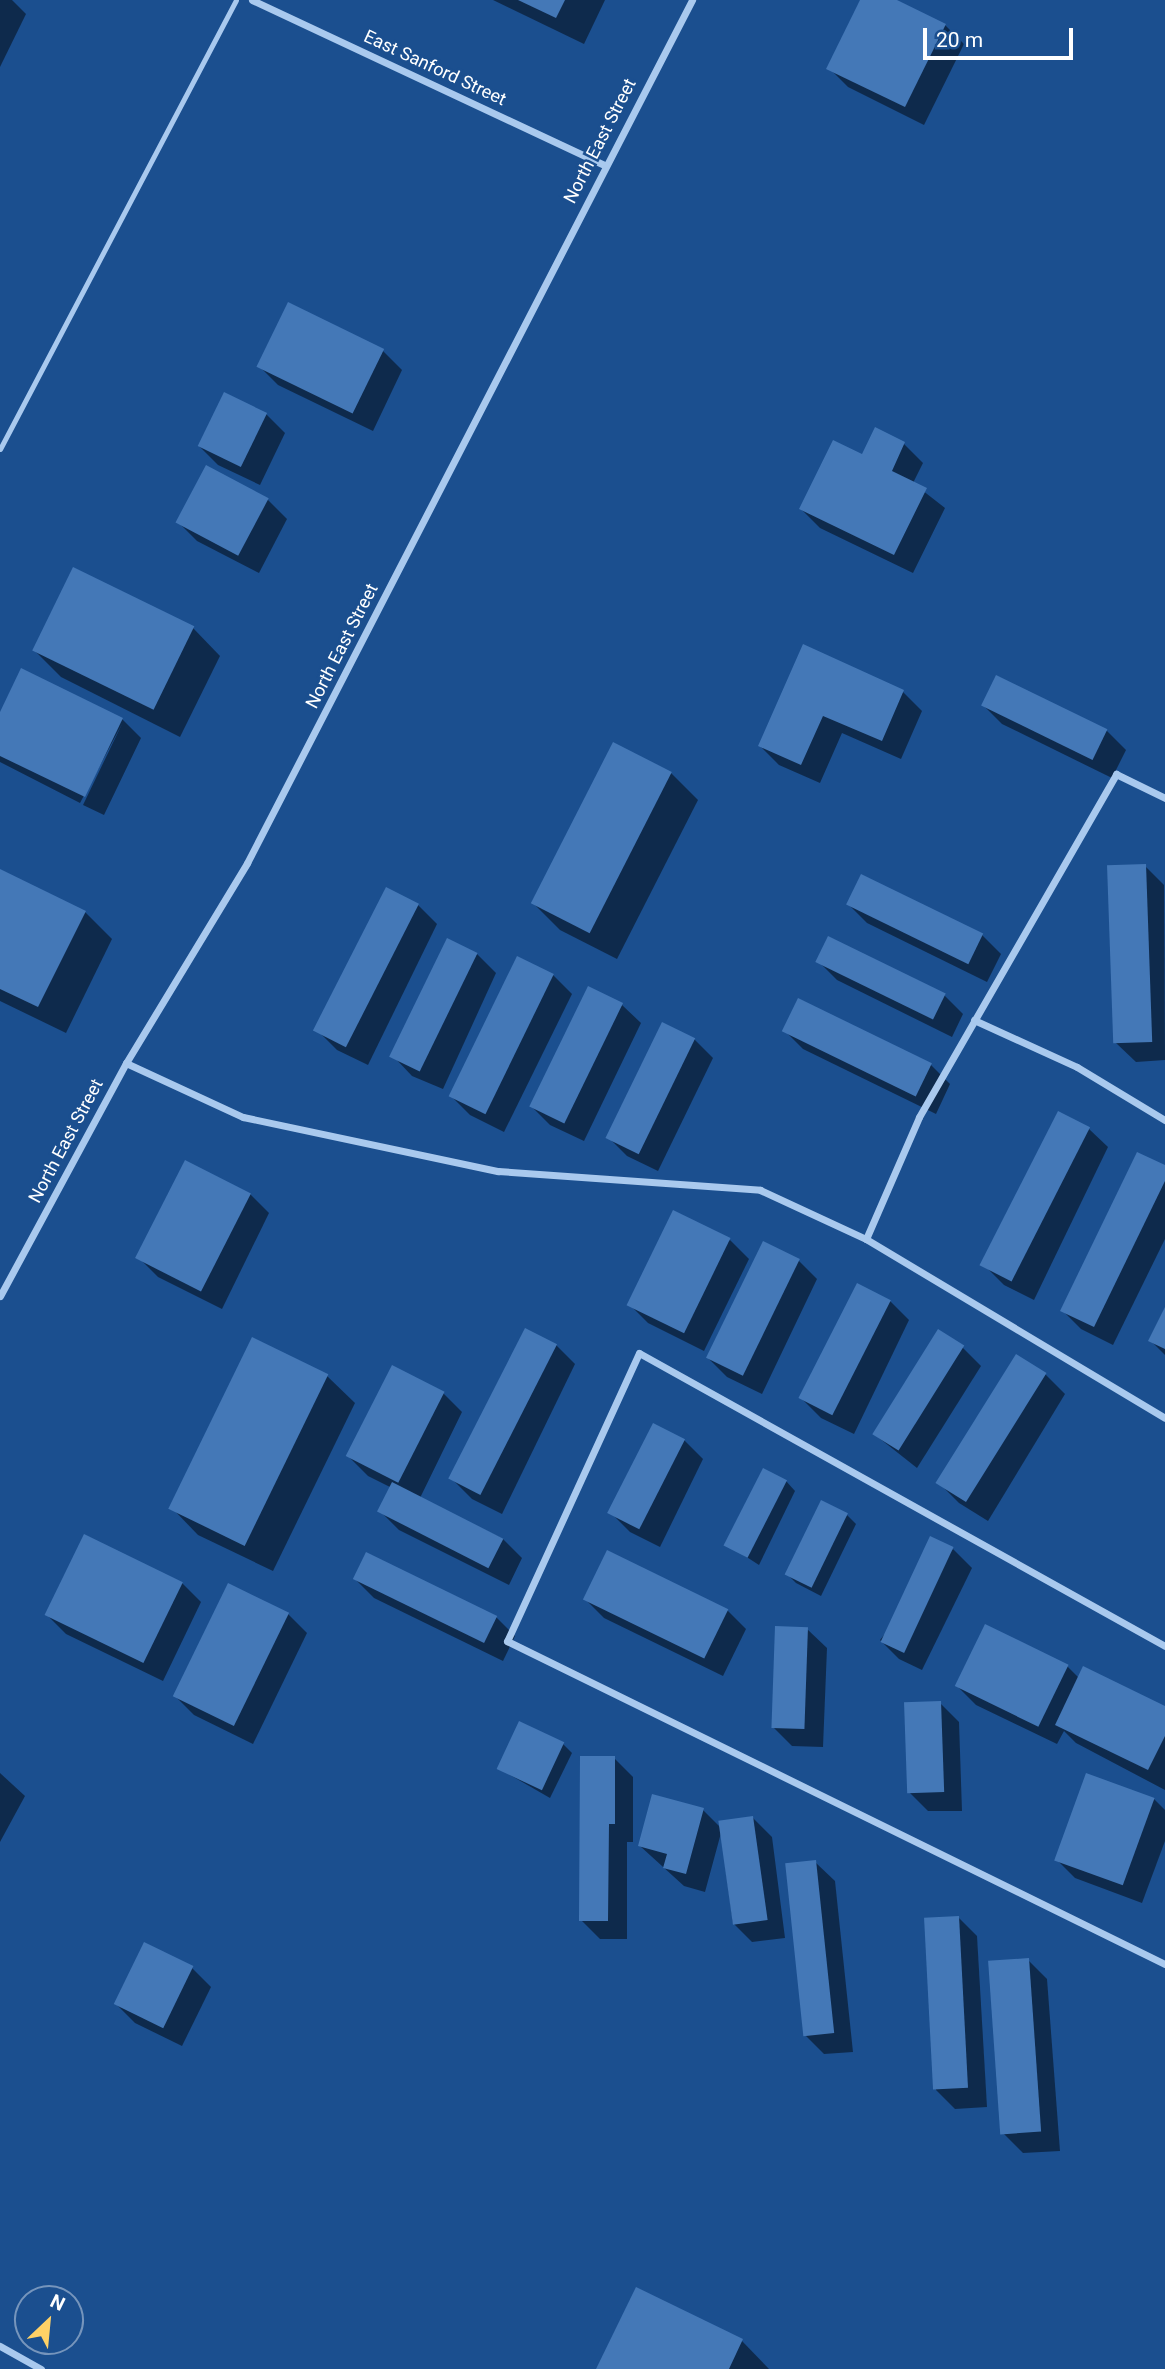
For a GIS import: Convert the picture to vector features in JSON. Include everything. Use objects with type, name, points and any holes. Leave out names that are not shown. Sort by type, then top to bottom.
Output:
[{"type":"street","name":"East Sanford Street","points":[[252,0],[604,165]]},
{"type":"street","name":"North East Street","points":[[0,1296],[126,1063],[247,863],[460,459],[604,165],[692,0]]},
{"type":"street","points":[[866,1240],[919,1118],[1116,774],[1165,798]]},
{"type":"street","points":[[974,1020],[1077,1067],[1165,1119]]},
{"type":"street","points":[[126,1063],[243,1116],[498,1171],[760,1190],[866,1240],[1165,1418]]},
{"type":"street","points":[[1165,1646],[639,1353],[507,1641],[1165,1964]]},
{"type":"street","points":[[0,2346],[41,2369]]},
{"type":"lane","points":[[0,449],[236,0]]},
{"type":"building","points":[[518,0],[565,0],[556,18]]},
{"type":"building","points":[[860,0],[897,0],[946,24],[905,107],[826,69]]},
{"type":"building","points":[[288,302],[384,349],[353,414],[256,367]]},
{"type":"building","points":[[224,392],[267,413],[241,467],[198,446]]},
{"type":"building","points":[[875,427],[905,442],[892,471],[927,488],[894,555],[799,509],[833,440],[862,454]]},
{"type":"building","points":[[206,465],[269,498],[238,556],[175,522]]},
{"type":"building","points":[[73,567],[194,626],[154,710],[32,651]]},
{"type":"building","points":[[803,644],[904,690],[882,741],[823,716],[801,765],[758,746]]},
{"type":"building","points":[[21,668],[123,718],[85,797],[0,756],[0,712]]},
{"type":"building","points":[[996,675],[1107,729],[1093,760],[981,706]]},
{"type":"building","points":[[613,742],[672,772],[590,933],[531,903]]},
{"type":"building","points":[[1146,864],[1152,1042],[1113,1043],[1107,865]]},
{"type":"building","points":[[0,869],[86,911],[38,1007],[0,989]]},
{"type":"building","points":[[861,874],[983,934],[968,964],[846,905]]},
{"type":"building","points":[[386,887],[419,904],[346,1047],[313,1030]]},
{"type":"building","points":[[828,936],[946,993],[933,1019],[815,962]]},
{"type":"building","points":[[447,938],[478,953],[420,1072],[389,1057]]},
{"type":"building","points":[[517,956],[554,974],[485,1114],[449,1096]]},
{"type":"building","points":[[588,986],[623,1003],[564,1124],[529,1106]]},
{"type":"building","points":[[798,998],[932,1063],[916,1097],[782,1031]]},
{"type":"building","points":[[662,1022],[695,1038],[639,1154],[605,1138]]},
{"type":"building","points":[[1058,1111],[1090,1127],[1012,1281],[979,1265]]},
{"type":"building","points":[[1137,1152],[1165,1165],[1165,1181],[1094,1327],[1060,1311]]},
{"type":"building","points":[[185,1160],[251,1194],[201,1292],[135,1258]]},
{"type":"building","points":[[673,1210],[731,1238],[684,1333],[627,1305]]},
{"type":"building","points":[[763,1241],[800,1259],[743,1376],[706,1358]]},
{"type":"building","points":[[857,1283],[891,1300],[832,1415],[798,1398]]},
{"type":"building","points":[[1165,1307],[1165,1349],[1148,1341]]},
{"type":"building","points":[[525,1328],[557,1344],[480,1495],[448,1479]]},
{"type":"building","points":[[938,1329],[964,1345],[899,1451],[872,1434]]},
{"type":"building","points":[[252,1337],[328,1374],[245,1546],[168,1509]]},
{"type":"building","points":[[1016,1354],[1047,1373],[966,1502],[935,1483]]},
{"type":"building","points":[[392,1365],[445,1392],[398,1483],[346,1456]]},
{"type":"building","points":[[653,1423],[685,1439],[639,1529],[607,1513]]},
{"type":"building","points":[[763,1468],[787,1480],[748,1558],[724,1546]]},
{"type":"building","points":[[392,1482],[503,1539],[488,1568],[377,1511]]},
{"type":"building","points":[[821,1500],[848,1513],[812,1588],[785,1575]]},
{"type":"building","points":[[84,1534],[183,1582],[143,1663],[45,1615]]},
{"type":"building","points":[[930,1536],[954,1547],[904,1653],[881,1642]]},
{"type":"building","points":[[607,1550],[728,1609],[704,1659],[583,1599]]},
{"type":"building","points":[[366,1552],[497,1616],[484,1643],[353,1579]]},
{"type":"building","points":[[228,1583],[289,1613],[234,1726],[173,1696]]},
{"type":"building","points":[[985,1624],[1069,1665],[1038,1727],[955,1686]]},
{"type":"building","points":[[775,1626],[808,1627],[804,1729],[771,1728]]},
{"type":"building","points":[[1083,1666],[1165,1706],[1165,1736],[1148,1770],[1055,1725]]},
{"type":"building","points":[[941,1701],[944,1792],[907,1793],[904,1702]]},
{"type":"building","points":[[519,1721],[564,1742],[542,1790],[497,1769]]},
{"type":"building","points":[[580,1756],[615,1756],[615,1824],[609,1824],[608,1921],[579,1921]]},
{"type":"building","points":[[1086,1773],[1155,1798],[1123,1885],[1054,1860]]},
{"type":"building","points":[[652,1794],[704,1808],[686,1874],[663,1868],[667,1854],[638,1846]]},
{"type":"building","points":[[753,1816],[768,1920],[733,1925],[718,1821]]},
{"type":"building","points":[[816,1860],[834,2033],[803,2036],[785,1863]]},
{"type":"building","points":[[959,1916],[968,2088],[933,2090],[924,1918]]},
{"type":"building","points":[[144,1942],[193,1966],[163,2028],[114,2004]]},
{"type":"building","points":[[1029,1958],[1041,2132],[1000,2134],[988,1961]]},
{"type":"building","points":[[636,2287],[743,2339],[729,2369],[596,2369]]}]
